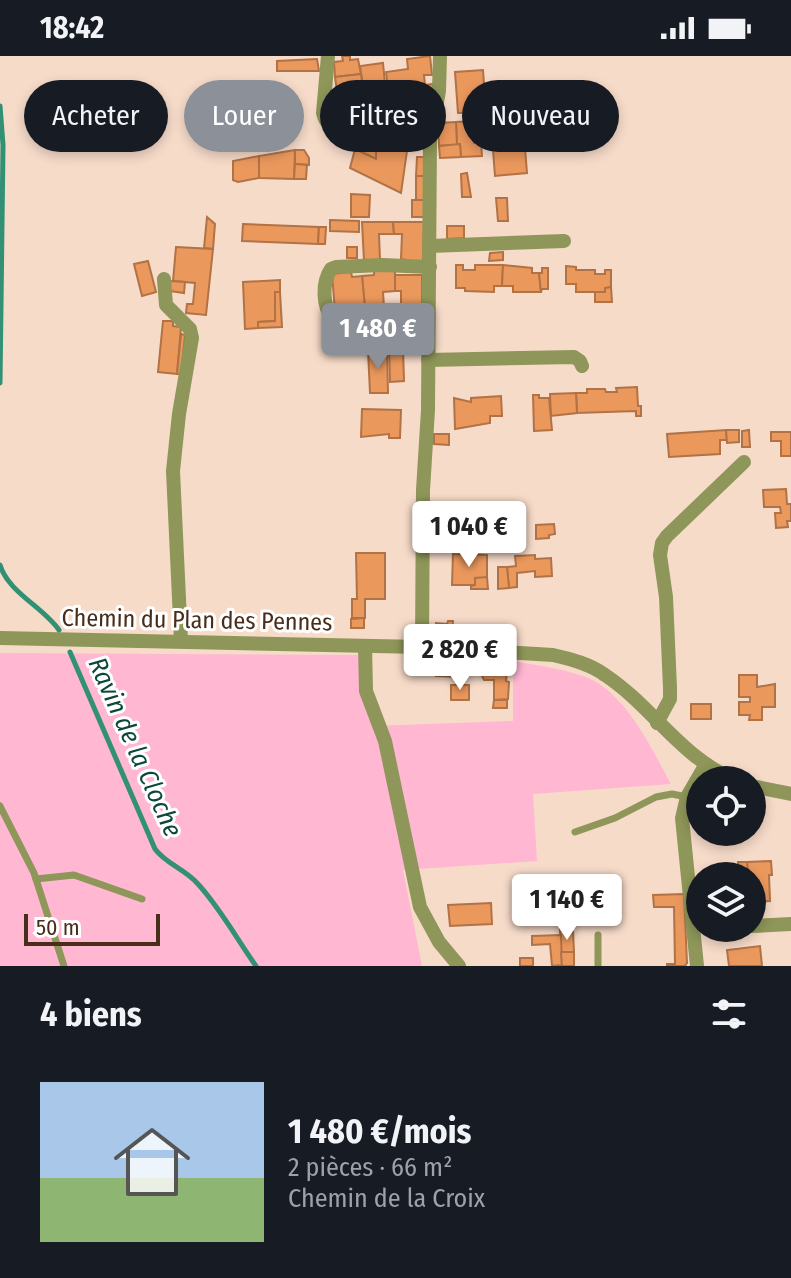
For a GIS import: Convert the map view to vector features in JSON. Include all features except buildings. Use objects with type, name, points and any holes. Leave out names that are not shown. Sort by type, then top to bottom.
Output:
[{"type":"street","points":[[326,80],[328,56]]},
{"type":"street","points":[[439,80],[440,56]]},
{"type":"street","points":[[422,647],[430,152]]},
{"type":"street","points":[[430,246],[564,241]]},
{"type":"street","points":[[428,331],[333,318],[326,308],[325,279],[336,267],[430,267]]},
{"type":"street","points":[[164,279],[166,305],[190,329],[192,338],[173,471],[181,641]]},
{"type":"street","points":[[428,360],[574,357],[582,366]]},
{"type":"street","points":[[657,723],[666,710],[670,688],[661,549],[667,536],[744,462]]},
{"type":"street","name":"Chemin du Plan des Pennes","points":[[0,638],[533,652],[570,659],[610,678],[657,723],[710,766]]},
{"type":"street","points":[[365,646],[366,691],[385,741],[420,907],[439,942],[459,966]]},
{"type":"street","points":[[766,789],[791,794]]},
{"type":"street","points":[[686,803],[682,829],[688,862]]},
{"type":"street","points":[[766,925],[791,924]]},
{"type":"street","points":[[697,966],[699,942]]},
{"type":"lane","points":[[575,832],[615,818],[656,797],[672,794],[686,797]]},
{"type":"lane","points":[[0,806],[36,879],[64,966]]},
{"type":"lane","points":[[36,879],[74,875],[142,899]]},
{"type":"lane","points":[[598,935],[598,966]]},
{"type":"shaded area","points":[[0,653],[358,655],[372,726],[513,721],[513,661],[545,667],[590,679],[610,693],[640,729],[671,784],[533,794],[537,861],[403,870],[422,966],[0,966]]},
{"type":"waterway","name":"Ravin de la Cloche","points":[[0,106],[3,145],[0,383]]},
{"type":"waterway","name":"Ravin de la Cloche","points":[[0,565],[10,583],[59,630]]},
{"type":"waterway","name":"Ravin de la Cloche","points":[[70,652],[155,849],[198,884],[256,966]]}]
